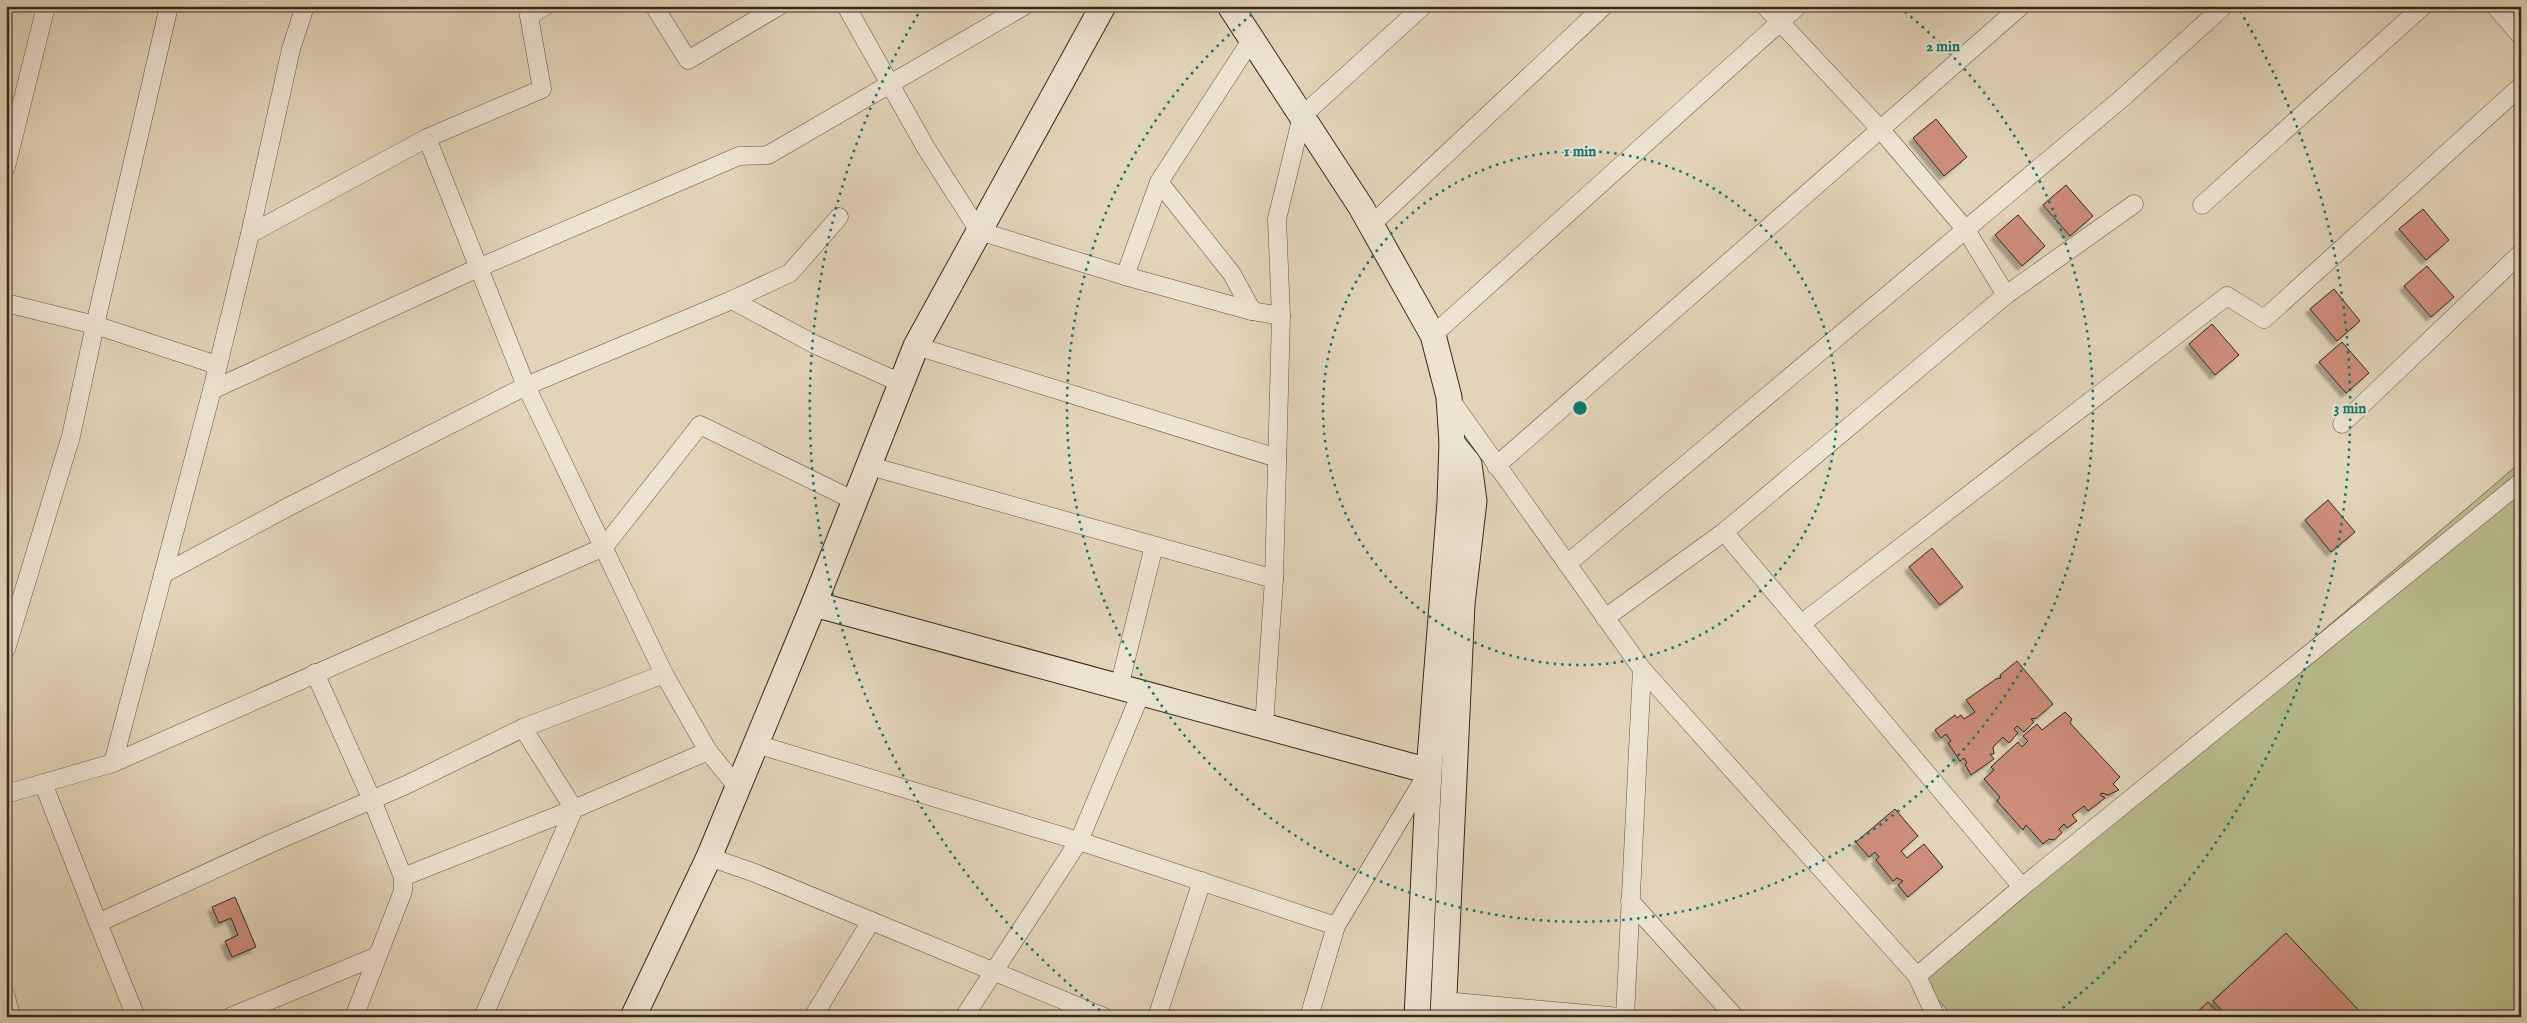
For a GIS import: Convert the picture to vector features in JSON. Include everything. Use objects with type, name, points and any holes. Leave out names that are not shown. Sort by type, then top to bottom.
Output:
[{"type":"street","points":[[6,167],[46,6]]},
{"type":"street","points":[[6,649],[71,436],[169,6]]},
{"type":"street","points":[[114,763],[212,390],[216,365],[250,234],[291,49],[305,6]]},
{"type":"street","points":[[250,234],[427,138],[542,89],[529,16],[545,6]]},
{"type":"street","points":[[654,6],[688,60],[779,6]]},
{"type":"street","points":[[846,6],[926,148],[979,231],[1125,276],[1281,316]]},
{"type":"street","points":[[212,390],[478,268],[739,156],[768,154],[1024,6]]},
{"type":"street","points":[[633,1017],[709,857],[870,466],[916,346],[1103,6]]},
{"type":"street","points":[[1264,726],[1274,580],[1281,316],[1277,219],[1302,116],[1424,6]]},
{"type":"street","points":[[1371,226],[1604,6]]},
{"type":"street","points":[[1765,6],[1881,130],[1966,230],[2006,295]]},
{"type":"street","points":[[1433,335],[1798,6]]},
{"type":"street","points":[[1496,466],[2020,6]]},
{"type":"street","points":[[1567,564],[2120,100],[2224,6]]},
{"type":"street","points":[[2202,205],[2423,6]]},
{"type":"street","points":[[2495,6],[2521,36]]},
{"type":"street","points":[[1233,8],[1371,226],[1433,335],[1449,397],[1452,443],[1450,502],[1429,771],[1417,1017]]},
{"type":"street","points":[[1125,276],[1159,182],[1252,39]]},
{"type":"street","points":[[1801,624],[2227,296],[2264,319],[2521,86]]},
{"type":"street","points":[[427,138],[526,386],[664,674],[708,751],[738,788]]},
{"type":"street","points":[[1159,182],[1232,274],[1252,310]]},
{"type":"street","points":[[1605,618],[1724,532],[2006,295],[2134,204]]},
{"type":"street","points":[[163,574],[290,506],[526,386],[732,300],[790,273],[840,217]]},
{"type":"street","points":[[2342,424],[2521,253]]},
{"type":"street","points":[[732,300],[814,344],[902,383]]},
{"type":"street","points":[[6,303],[95,325],[216,365]]},
{"type":"street","points":[[916,346],[1277,458]]},
{"type":"street","points":[[1449,397],[1496,466],[1642,669],[1917,976],[1936,1017]]},
{"type":"street","points":[[6,794],[114,763],[604,547],[700,425],[855,501]]},
{"type":"street","points":[[1452,443],[1469,464],[1474,501],[1462,614],[1450,819],[1443,1009],[1620,1017]]},
{"type":"street","points":[[870,466],[1274,580]]},
{"type":"street","points":[[1917,976],[2022,887],[2521,482]]},
{"type":"street","points":[[1724,532],[2022,887]]},
{"type":"street","points":[[964,1017],[1079,841],[1130,690],[1154,546]]},
{"type":"street","points":[[814,604],[1429,771]]},
{"type":"street","points":[[1625,1017],[1642,669]]},
{"type":"street","points":[[315,673],[372,800],[403,877],[404,891],[354,1017]]},
{"type":"street","points":[[98,923],[372,800],[523,728],[664,674]]},
{"type":"street","points":[[523,728],[574,808]]},
{"type":"street","points":[[756,744],[1079,841],[1336,926]]},
{"type":"street","points":[[403,877],[574,808],[708,751]]},
{"type":"street","points":[[1309,1017],[1336,926],[1429,771]]},
{"type":"street","points":[[42,783],[136,1017]]},
{"type":"street","points":[[483,1017],[574,808]]},
{"type":"street","points":[[709,857],[871,921],[1104,1017]]},
{"type":"street","points":[[1157,1017],[1202,881]]},
{"type":"street","points":[[1630,901],[1735,1017]]},
{"type":"street","points":[[813,1017],[871,921]]},
{"type":"street","points":[[230,1017],[378,956]]},
{"type":"street","points":[[6,997],[11,1017]]},
{"type":"green space","points":[[2521,462],[2521,1017],[1953,1017],[1917,976]]},
{"type":"building","points":[[1936,119],[1967,157],[1944,176],[1913,138]]},
{"type":"building","points":[[2066,185],[2093,216],[2070,236],[2043,205]]},
{"type":"building","points":[[2423,209],[2449,240],[2426,260],[2399,229]]},
{"type":"building","points":[[2018,215],[2045,246],[2022,266],[1995,235]]},
{"type":"building","points":[[2427,266],[2454,297],[2431,317],[2404,286]]},
{"type":"building","points":[[2334,289],[2360,321],[2337,341],[2310,309]]},
{"type":"building","points":[[2212,324],[2239,355],[2215,375],[2189,344]]},
{"type":"building","points":[[2342,342],[2369,373],[2346,393],[2319,362]]},
{"type":"building","points":[[2328,500],[2355,532],[2331,552],[2305,520]]},
{"type":"building","points":[[1932,548],[1963,587],[1940,605],[1909,567]]},
{"type":"building","points":[[2017,661],[2053,704],[2037,718],[2031,719],[2034,722],[2024,732],[2017,726],[2014,729],[2018,733],[2009,743],[2003,737],[1993,747],[1994,754],[1990,754],[1994,759],[1971,775],[1964,758],[1960,761],[1948,743],[1951,741],[1946,734],[1941,738],[1935,730],[1955,715],[1957,718],[1961,715],[1964,719],[1975,712],[1966,700],[1996,679],[2001,678],[2000,675]]},
{"type":"building","points":[[2065,712],[2072,719],[2070,723],[2120,777],[2113,784],[2119,790],[2108,795],[2102,793],[2100,795],[2105,798],[2088,811],[2084,806],[2072,815],[2077,821],[2067,828],[2064,824],[2059,829],[2062,833],[2054,840],[2049,839],[2043,844],[2026,825],[2023,830],[1997,801],[2000,797],[1984,779],[1994,770],[1991,767],[2018,742],[2022,747],[2028,741],[2023,736],[2037,724],[2042,730]]},
{"type":"building","points":[[1895,809],[1918,836],[1901,851],[1907,858],[1924,844],[1943,867],[1908,897],[1898,885],[1903,881],[1897,878],[1893,881],[1876,860],[1879,857],[1875,852],[1869,857],[1856,842]]},
{"type":"building","points":[[235,897],[256,947],[232,957],[225,941],[238,935],[231,918],[219,923],[212,907]]},
{"type":"building","points":[[2286,933],[2365,1017],[2228,1017],[2213,1001]]},
{"type":"building","points":[[2208,1002],[2222,1017],[2192,1017]]}]
